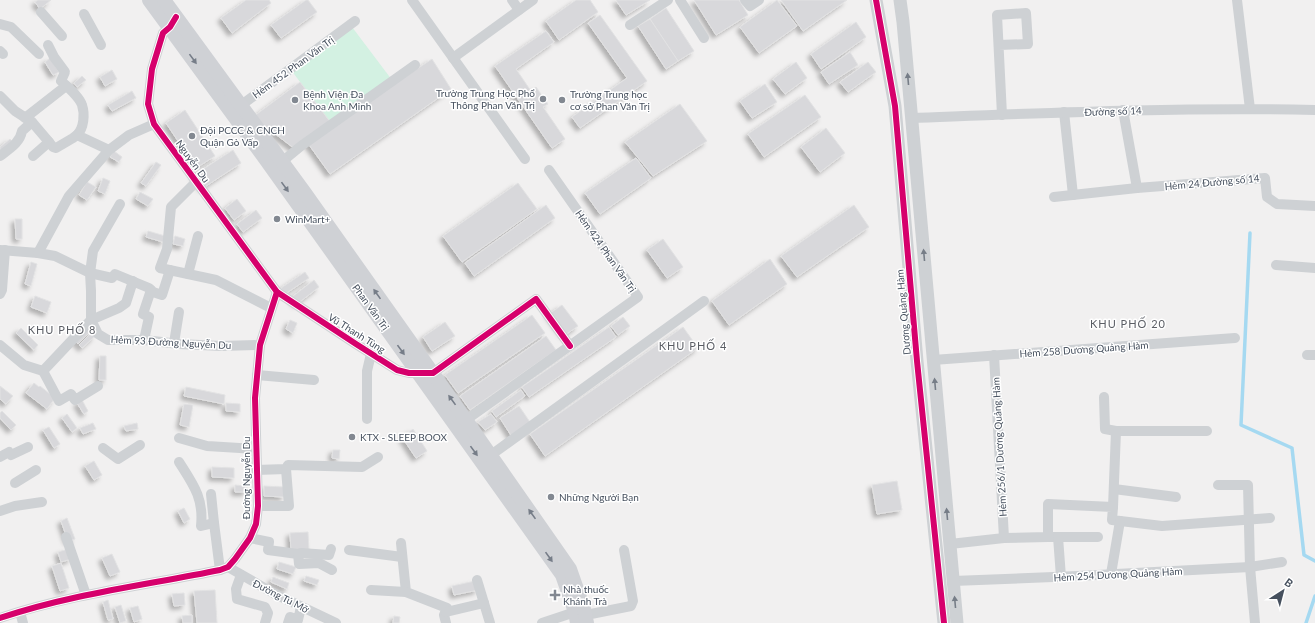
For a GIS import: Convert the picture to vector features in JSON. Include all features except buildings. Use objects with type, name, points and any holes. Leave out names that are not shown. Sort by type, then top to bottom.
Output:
[{"type":"main road","name":"Phan Văn Trị","points":[[149,0],[173,22],[277,165],[501,480],[570,569],[581,618]]},
{"type":"main road","name":"Phan Văn Trị","points":[[164,0],[173,22]]},
{"type":"main road","name":"Phan Văn Trị","points":[[426,374],[466,420],[490,455],[501,480]]},
{"type":"street","points":[[412,0],[524,159]]},
{"type":"street","points":[[512,0],[519,10]]},
{"type":"street","points":[[453,58],[533,0]]},
{"type":"street","points":[[630,25],[668,0]]},
{"type":"street","points":[[680,0],[704,38]]},
{"type":"street","points":[[746,0],[750,6],[759,0]]},
{"type":"street","name":"Dương Quảng Hàm","points":[[876,0],[896,119],[917,361],[944,623]]},
{"type":"street","points":[[900,0],[957,623]]},
{"type":"street","points":[[1237,0],[1250,109]]},
{"type":"street","points":[[42,12],[62,36]]},
{"type":"street","points":[[84,14],[101,45]]},
{"type":"street","name":"Hẻm 452 Phan Văn Trị","points":[[236,109],[356,21]]},
{"type":"street","name":"Nguyễn Du","points":[[173,22],[163,33],[152,69],[148,104],[154,124],[277,292]]},
{"type":"street","points":[[0,24],[11,27],[39,54]]},
{"type":"street","points":[[0,96],[15,111],[28,120],[53,147],[56,148],[80,132],[84,119],[82,104],[62,81],[65,72],[54,57],[48,45]]},
{"type":"street","points":[[998,46],[1002,115]]},
{"type":"street","points":[[277,165],[306,142],[415,65]]},
{"type":"street","points":[[0,156],[15,145],[28,120],[66,86]]},
{"type":"street","points":[[1123,110],[1137,188]]},
{"type":"street","name":"Đường số 14","points":[[911,118],[1123,110],[1315,110]]},
{"type":"street","points":[[1064,112],[1073,195]]},
{"type":"street","points":[[896,119],[911,118]]},
{"type":"street","points":[[38,253],[69,196],[109,150],[129,135],[154,124]]},
{"type":"street","points":[[77,134],[109,150]]},
{"type":"street","points":[[33,156],[49,142]]},
{"type":"street","name":"Hẻm 424 Phan Văn Trị","points":[[466,420],[638,297],[549,170]]},
{"type":"street","name":"Hẻm 24 Đường số 14","points":[[1054,197],[1137,188],[1265,178],[1267,197],[1277,204],[1315,206]]},
{"type":"street","points":[[0,294],[2,290],[2,250],[55,256],[90,273],[112,278],[115,274],[150,288],[153,292],[162,295],[171,207],[196,182]]},
{"type":"street","points":[[91,320],[90,273],[93,251],[120,204]]},
{"type":"street","points":[[188,274],[198,236]]},
{"type":"street","points":[[1276,265],[1315,268]]},
{"type":"street","points":[[165,269],[216,280],[271,308]]},
{"type":"street","points":[[43,371],[91,320],[119,308],[126,303],[133,282]]},
{"type":"street","points":[[144,340],[149,317],[143,314],[151,290]]},
{"type":"street","name":"Vũ Thanh Tùng","points":[[277,292],[397,370],[409,374],[426,374]]},
{"type":"street","name":"Đường Nguyễn Du","points":[[224,569],[250,538],[256,524],[258,506],[255,398],[257,374],[260,345],[277,292]]},
{"type":"street","points":[[426,374],[536,299],[570,346]]},
{"type":"street","points":[[490,455],[704,301]]},
{"type":"street","points":[[174,343],[179,312]]},
{"type":"street","name":"Hẻm 93 Đường Nguyễn Du","points":[[91,320],[98,334],[108,340],[144,340],[221,346],[260,345]]},
{"type":"street","name":"Hẻm 258 Dương Quảng Hàm","points":[[933,360],[1235,338]]},
{"type":"street","points":[[0,345],[24,365],[43,371],[59,400],[71,394],[75,400],[98,386]]},
{"type":"street","points":[[367,419],[367,371],[371,354]]},
{"type":"street","name":"Hẻm 256/1 Dương Quảng Hàm","points":[[994,355],[1004,538]]},
{"type":"street","points":[[257,374],[314,380]]},
{"type":"street","points":[[1104,396],[1105,429],[1116,431],[1207,431]]},
{"type":"street","points":[[1116,431],[1112,520],[1162,526],[1270,518]]},
{"type":"street","points":[[179,438],[207,446],[256,449]]},
{"type":"street","points":[[103,448],[118,459],[140,445]]},
{"type":"street","points":[[0,457],[9,452],[11,456],[28,447]]},
{"type":"street","points":[[258,506],[288,506],[286,469],[288,465],[362,466],[378,457]]},
{"type":"street","points":[[179,462],[194,485],[201,502],[201,526],[214,523]]},
{"type":"street","points":[[256,470],[286,469]]},
{"type":"street","points":[[15,482],[36,470]]},
{"type":"street","points":[[1218,485],[1248,485],[1250,567],[1255,623]]},
{"type":"street","points":[[1114,489],[1176,497]]},
{"type":"street","points":[[0,618],[86,595],[224,569],[214,523],[211,494]]},
{"type":"street","points":[[0,511],[15,506],[42,502]]},
{"type":"street","points":[[1061,577],[1048,504],[1113,508]]},
{"type":"street","points":[[1111,574],[1120,521]]},
{"type":"street","points":[[66,537],[86,595]]},
{"type":"street","points":[[950,544],[1004,538],[1098,537]]},
{"type":"street","points":[[250,538],[269,542],[268,550],[298,554],[329,555],[331,549]]},
{"type":"street","points":[[401,544],[406,592]]},
{"type":"street","points":[[350,550],[402,557]]},
{"type":"street","points":[[542,623],[581,618],[631,606],[634,601],[624,550]]},
{"type":"street","points":[[298,554],[299,564],[318,563],[332,570]]},
{"type":"street","name":"Hẻm 254 Dương Quảng Hàm","points":[[953,580],[1061,577],[1250,567],[1282,562]]},
{"type":"street","name":"Đường Tú Mỡ","points":[[224,569],[241,575],[336,623]]},
{"type":"street","points":[[241,575],[236,589],[237,599],[266,607],[268,613],[267,622]]},
{"type":"street","points":[[477,580],[490,623]]},
{"type":"street","points":[[371,590],[406,592],[447,608],[444,615],[446,623]]},
{"type":"street","points":[[446,612],[484,603]]},
{"type":"street","points":[[288,623],[290,617],[298,620],[301,606]]},
{"type":"street","points":[[20,612],[24,623]]},
{"type":"green space","points":[[349,23],[392,80],[331,123],[288,66]]},
{"type":"waterway","points":[[1250,233],[1241,425],[1292,448],[1304,555],[1315,561]]},
{"type":"waterway","points":[[1306,623],[1315,596]]},
{"type":"cycle path","points":[[876,0],[895,106],[917,361],[944,623]]},
{"type":"cycle path","points":[[176,17],[170,27],[163,33],[152,69],[148,104],[154,124],[277,292],[397,370],[409,373],[433,373],[536,299],[570,346]]},
{"type":"cycle path","points":[[0,618],[54,602],[81,596],[220,570],[228,567],[235,559],[250,538],[256,524],[258,506],[255,398],[260,345],[277,292]]},
{"type":"place","name":"Trường Trung Học Phổ Thông Phan Văn Trị","points":[[543,99]]},
{"type":"place","name":"Bệnh Viện Đa Khoa Anh Minh","points":[[295,100]]},
{"type":"place","name":"Trường Trung học cơ sở Phan Văn Trị","points":[[562,100]]},
{"type":"place","name":"Đội PCCC & CNCH Quận Gò Vấp","points":[[192,136]]},
{"type":"place","name":"WinMart+","points":[[277,219]]},
{"type":"place","name":"KTX - SLEEP BOOX","points":[[352,437]]},
{"type":"place","name":"Những Người Bạn","points":[[551,497]]},
{"type":"place","name":"Nhà thuốc Khánh Trà","points":[[555,595]]},
{"type":"district","name":"KHU PHỐ 20","points":[[1128,323]]},
{"type":"district","name":"KHU PHỐ 8","points":[[62,329]]},
{"type":"district","name":"KHU PHỐ 4","points":[[693,345]]}]
